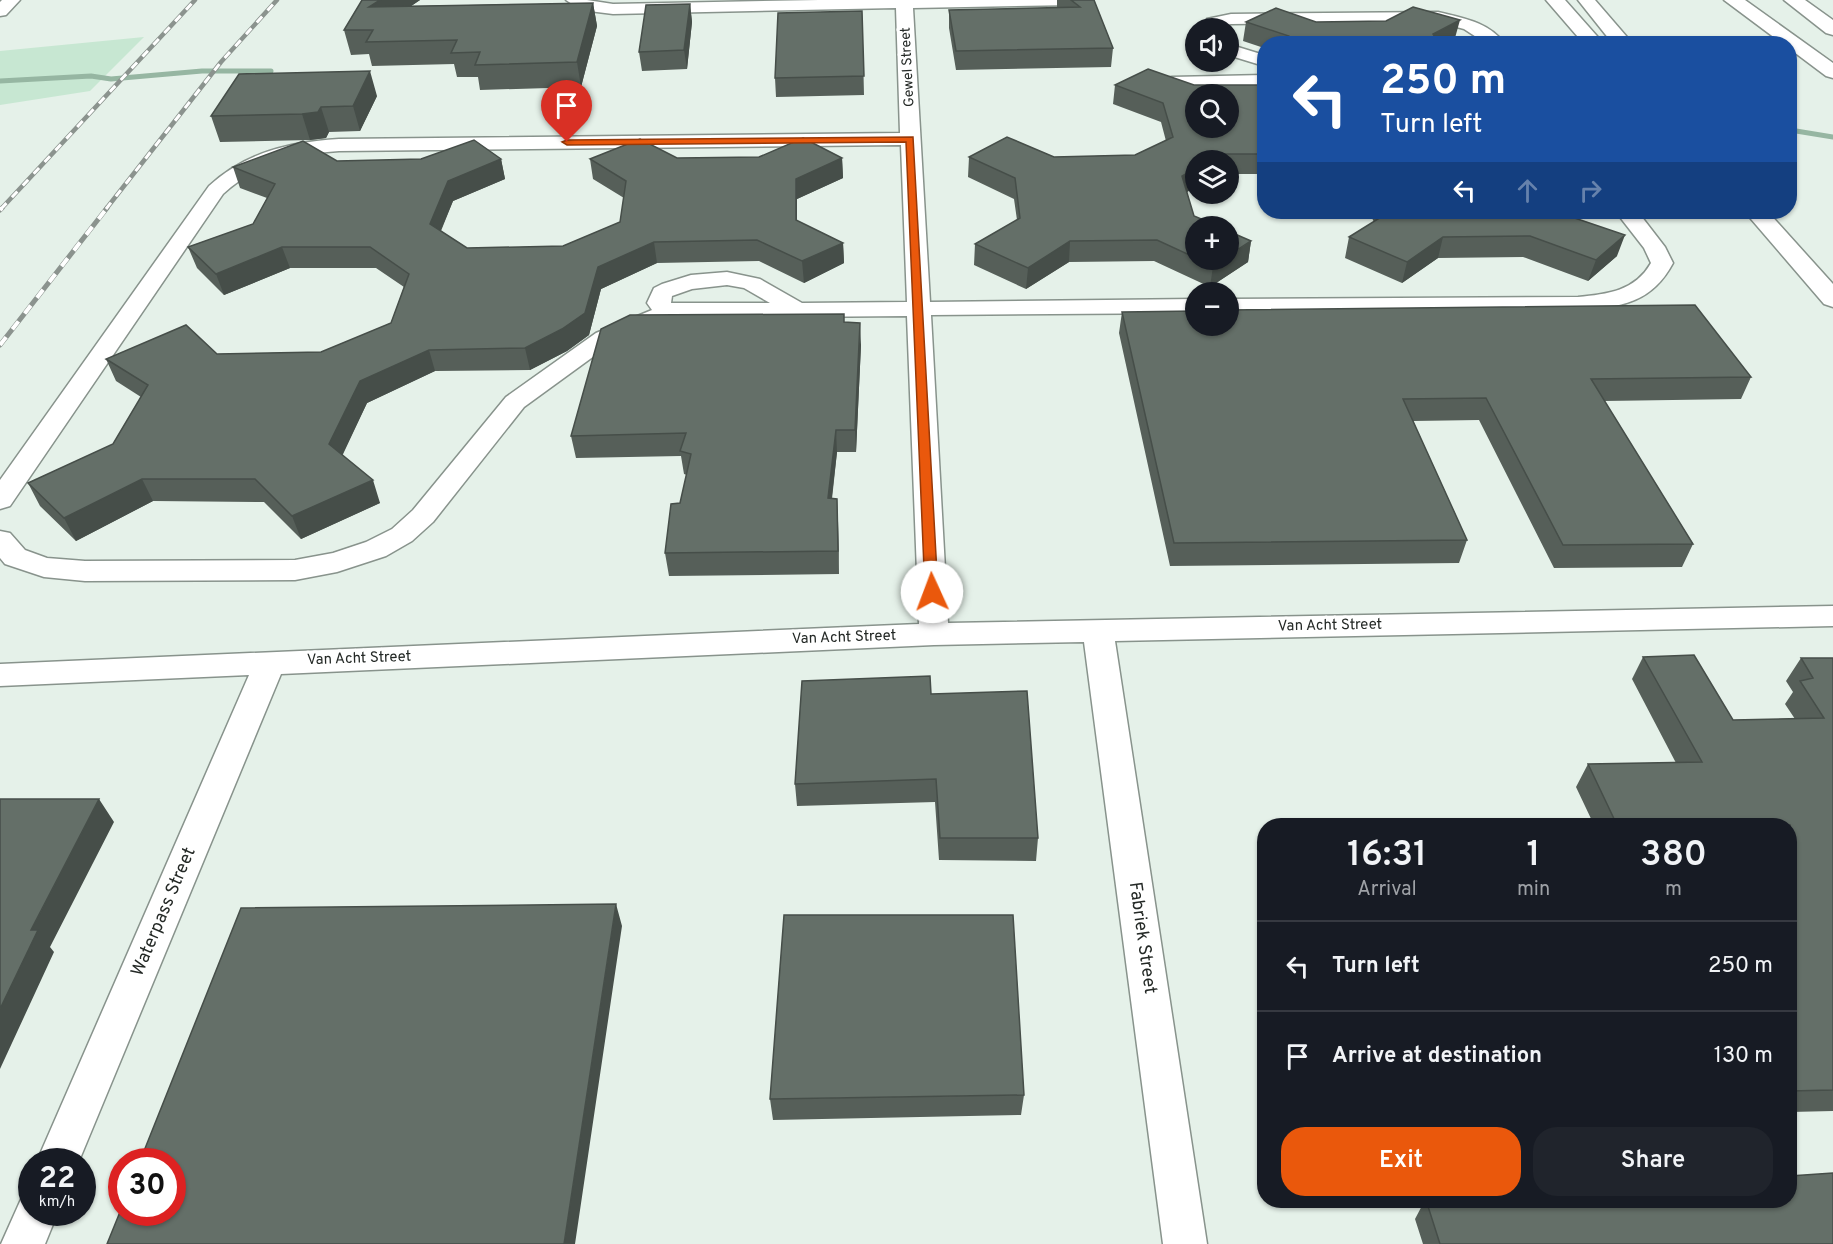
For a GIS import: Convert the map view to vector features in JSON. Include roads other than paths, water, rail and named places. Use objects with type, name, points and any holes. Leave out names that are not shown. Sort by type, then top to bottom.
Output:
[{"type":"main road","points":[[1555,0],[1588,36]]},
{"type":"main road","points":[[1584,0],[1617,36]]},
{"type":"main road","points":[[1733,0],[1785,36]]},
{"type":"main road","points":[[1793,0],[1833,29]]},
{"type":"main road","points":[[1797,45],[1833,72]]},
{"type":"main road","points":[[1762,219],[1833,299]]},
{"type":"street","points":[[0,11],[12,0]]},
{"type":"street","points":[[574,0],[587,6],[613,9],[1073,0]]},
{"type":"street","name":"Gewel Street","points":[[904,4],[934,634]]},
{"type":"street","points":[[1239,19],[1429,16],[1470,25],[1491,36]]},
{"type":"street","points":[[1239,52],[1257,58]]},
{"type":"street","points":[[1172,82],[1257,80]]},
{"type":"street","points":[[0,500],[216,190],[233,175],[260,160],[292,150],[339,145],[910,139]]},
{"type":"street","points":[[1239,306],[1578,304],[1614,300],[1641,290],[1656,276],[1662,263],[1654,247],[1632,219]]},
{"type":"street","points":[[0,540],[15,557],[44,567],[85,571],[295,570],[337,562],[376,549],[402,535],[423,516],[515,402],[612,334],[669,311],[1185,306]]},
{"type":"street","name":"Van Acht Street","points":[[0,675],[934,634],[1833,616]]},
{"type":"street","name":"Fabriek Street","points":[[1098,631],[1185,1244]]},
{"type":"street","name":"Waterpass Street","points":[[64,1148],[270,663]]},
{"type":"street","points":[[23,1244],[31,1226]]},
{"type":"waterway","points":[[0,81],[91,76],[111,79],[202,71],[271,71]]},
{"type":"waterway","points":[[1797,131],[1833,137]]},
{"type":"railway","points":[[1,209],[195,0]]},
{"type":"railway","points":[[106,209],[221,62],[277,0]]},
{"type":"railway","points":[[0,345],[107,208]]}]
